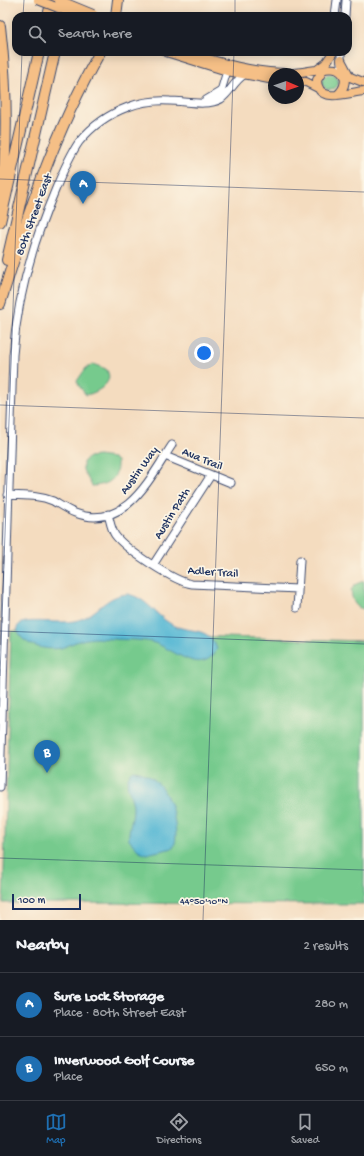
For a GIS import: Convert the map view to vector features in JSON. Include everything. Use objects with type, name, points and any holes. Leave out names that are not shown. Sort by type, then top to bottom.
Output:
[{"type":"highway","points":[[49,12],[52,0]]},
{"type":"highway","points":[[65,12],[68,0]]},
{"type":"highway","points":[[116,12],[118,0]]},
{"type":"highway","points":[[0,26],[6,74],[7,117],[6,151],[0,205]]},
{"type":"highway","points":[[0,222],[38,56]]},
{"type":"highway","points":[[0,293],[54,56]]},
{"type":"highway","points":[[0,304],[27,216],[49,155],[70,109],[98,56]]},
{"type":"main road","points":[[38,0],[69,12]]},
{"type":"main road","points":[[59,0],[89,12]]},
{"type":"main road","points":[[179,56],[227,71],[268,79]]},
{"type":"main road","points":[[202,56],[239,67],[262,71],[291,74],[326,69],[342,74],[352,80],[363,82]]},
{"type":"main road","points":[[316,71],[325,64],[330,56]]},
{"type":"main road","points":[[341,56],[350,77],[363,82]]},
{"type":"main road","points":[[318,88],[318,76],[326,69]]},
{"type":"main road","points":[[337,95],[345,84],[342,74]]},
{"type":"main road","points":[[304,82],[318,88],[324,94],[337,95],[364,91]]},
{"type":"street","points":[[336,12],[337,0]]},
{"type":"street","points":[[345,12],[346,0]]},
{"type":"street","points":[[326,69],[331,56]]},
{"type":"street","points":[[341,56],[342,74]]},
{"type":"street","points":[[227,71],[231,68],[239,67]]},
{"type":"street","name":"80th Street East","points":[[196,102],[218,94],[223,87],[227,71]]},
{"type":"street","name":"80th Street East","points":[[0,787],[13,355],[20,301],[35,240],[68,160],[87,133],[103,120],[118,110],[136,104],[153,101],[209,102],[220,99],[244,75]]},
{"type":"street","name":"Austin Way","points":[[8,496],[38,496],[84,515],[108,514],[124,508],[135,500],[172,445]]},
{"type":"street","name":"Ava Trail","points":[[164,456],[232,483]]},
{"type":"street","name":"Austin Path","points":[[153,565],[211,475]]},
{"type":"street","name":"Adler Trail","points":[[108,514],[112,529],[121,542],[153,565],[180,581],[187,583],[298,588]]},
{"type":"street","points":[[297,608],[300,560]]},
{"type":"green space","points":[[330,74],[336,76],[338,82],[336,88],[330,90],[324,88],[322,82],[324,76]]},
{"type":"green space","points":[[93,364],[106,369],[109,378],[100,389],[86,395],[77,381],[86,368]]},
{"type":"green space","points":[[98,456],[113,458],[117,461],[116,472],[112,480],[104,484],[92,486],[83,470],[83,462],[89,457]]},
{"type":"green space","points":[[364,581],[364,609],[356,605],[353,600],[351,590],[356,584]]},
{"type":"green space","points":[[11,631],[364,641],[364,904],[3,903]]},
{"type":"water","points":[[128,594],[135,596],[146,603],[171,624],[185,629],[198,631],[209,636],[217,649],[210,657],[203,661],[194,661],[151,642],[137,640],[94,638],[80,640],[61,648],[48,649],[27,642],[22,638],[17,627],[22,623],[32,621],[68,622],[82,619],[113,598]]},
{"type":"water","points":[[134,771],[151,777],[158,783],[168,798],[176,833],[173,848],[146,854],[138,850],[129,840],[133,804],[127,784],[130,775]]},
{"type":"place","name":"Sure Lock Storage","points":[[83,204]]},
{"type":"place","name":"Inverwood Golf Course","points":[[47,773]]}]
